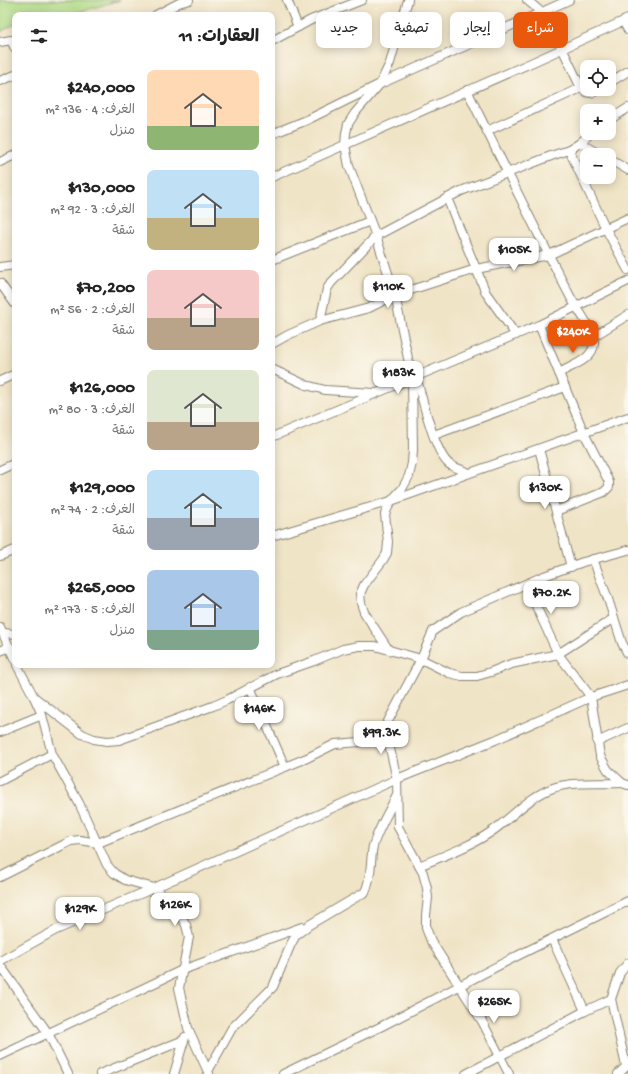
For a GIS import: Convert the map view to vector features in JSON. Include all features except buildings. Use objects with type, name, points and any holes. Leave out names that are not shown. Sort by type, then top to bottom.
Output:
[{"type":"street","points":[[162,12],[180,2],[189,0]]},
{"type":"street","points":[[287,0],[298,27]]},
{"type":"street","points":[[275,39],[311,20],[362,0]]},
{"type":"street","points":[[408,0],[390,63],[380,84],[355,113],[348,124],[345,145],[349,166],[376,236],[395,295],[414,378],[434,435],[443,456],[449,464],[469,473]]},
{"type":"street","points":[[527,0],[541,12],[569,0]]},
{"type":"street","points":[[568,45],[626,20],[628,30]]},
{"type":"street","points":[[275,133],[307,120],[380,84],[513,25]]},
{"type":"street","points":[[0,42],[11,40],[12,42]]},
{"type":"street","points":[[275,176],[562,48],[580,86]]},
{"type":"street","points":[[616,79],[628,71]]},
{"type":"street","points":[[0,81],[12,76]]},
{"type":"street","points":[[487,131],[580,88]]},
{"type":"street","points":[[467,90],[549,255],[594,336],[593,351],[588,357],[559,373]]},
{"type":"street","points":[[616,116],[628,108]]},
{"type":"street","points":[[320,321],[327,289],[376,236],[447,198],[475,185],[569,150],[583,140]]},
{"type":"street","points":[[580,143],[589,148]]},
{"type":"street","points":[[569,150],[606,229],[627,265]]},
{"type":"street","points":[[0,162],[12,156]]},
{"type":"street","points":[[616,163],[628,170]]},
{"type":"street","points":[[447,198],[486,293],[516,335]]},
{"type":"street","points":[[275,342],[320,321],[369,308],[395,295],[476,269],[549,255],[628,218]]},
{"type":"street","points":[[275,259],[370,221]]},
{"type":"street","points":[[0,267],[12,265]]},
{"type":"street","points":[[275,436],[539,325],[628,281]]},
{"type":"street","points":[[0,283],[12,300]]},
{"type":"street","points":[[594,336],[628,315]]},
{"type":"street","points":[[539,325],[584,433],[609,482],[609,487],[604,492],[556,511]]},
{"type":"street","points":[[275,371],[306,385],[325,390],[376,393]]},
{"type":"street","points":[[0,381],[12,375]]},
{"type":"street","points":[[388,649],[364,612],[360,594],[364,585],[387,553],[388,542],[385,514],[391,501],[402,489],[412,464],[414,378]]},
{"type":"street","points":[[434,435],[565,387]]},
{"type":"street","points":[[275,535],[391,501],[628,417]]},
{"type":"street","points":[[539,449],[571,567]]},
{"type":"street","points":[[0,470],[12,464]]},
{"type":"street","points":[[0,877],[71,841],[80,840],[98,843],[285,767],[335,744],[360,742],[368,738],[385,727],[421,659],[433,631],[438,626],[461,612],[526,584],[592,559],[628,550]]},
{"type":"street","points":[[0,556],[12,551]]},
{"type":"street","points":[[592,559],[614,618],[625,642],[628,654]]},
{"type":"street","points":[[526,584],[558,654],[591,697],[600,756],[608,770],[625,784]]},
{"type":"street","points":[[34,698],[82,734],[94,739],[107,741],[119,740],[213,706],[277,674],[344,649],[359,646],[375,646],[421,659],[449,673],[462,676],[476,676],[511,664],[558,654],[614,618]]},
{"type":"street","points":[[2,630],[12,633]]},
{"type":"street","points":[[2,630],[12,652]]},
{"type":"street","points":[[0,651],[10,647]]},
{"type":"street","points":[[19,668],[42,715],[52,754],[80,804],[107,865],[114,873],[125,880],[154,888],[177,909],[186,925],[189,937],[178,988],[188,1028],[208,1073]]},
{"type":"street","points":[[0,961],[56,930],[154,888],[397,779],[495,740],[591,697],[628,685]]},
{"type":"street","points":[[250,687],[285,767]]},
{"type":"street","points":[[0,732],[42,715]]},
{"type":"street","points":[[385,727],[397,779],[398,827],[419,866],[427,888],[428,898],[426,928],[431,941],[472,1006],[509,1074]]},
{"type":"street","points":[[597,742],[628,728]]},
{"type":"street","points":[[0,782],[52,754]]},
{"type":"street","points":[[419,866],[478,840],[491,832],[538,794],[553,788],[566,785],[625,784]]},
{"type":"street","points":[[208,1073],[232,1028],[273,987],[296,935],[309,925],[365,892],[368,886],[375,840],[397,794]]},
{"type":"street","points":[[283,1074],[292,1072],[458,986],[628,901]]},
{"type":"street","points":[[0,1056],[182,970],[309,925]]},
{"type":"street","points":[[552,939],[585,1011]]},
{"type":"street","points":[[618,1074],[627,1065],[611,999],[620,973],[628,963]]},
{"type":"street","points":[[0,965],[48,1033],[68,1074]]},
{"type":"street","points":[[466,1074],[585,1011],[611,999]]},
{"type":"street","points":[[174,1074],[188,1028]]},
{"type":"street","points":[[100,1074],[184,1040]]},
{"type":"green space","points":[[0,0],[120,0],[79,12],[12,12],[12,26],[0,32]]}]
